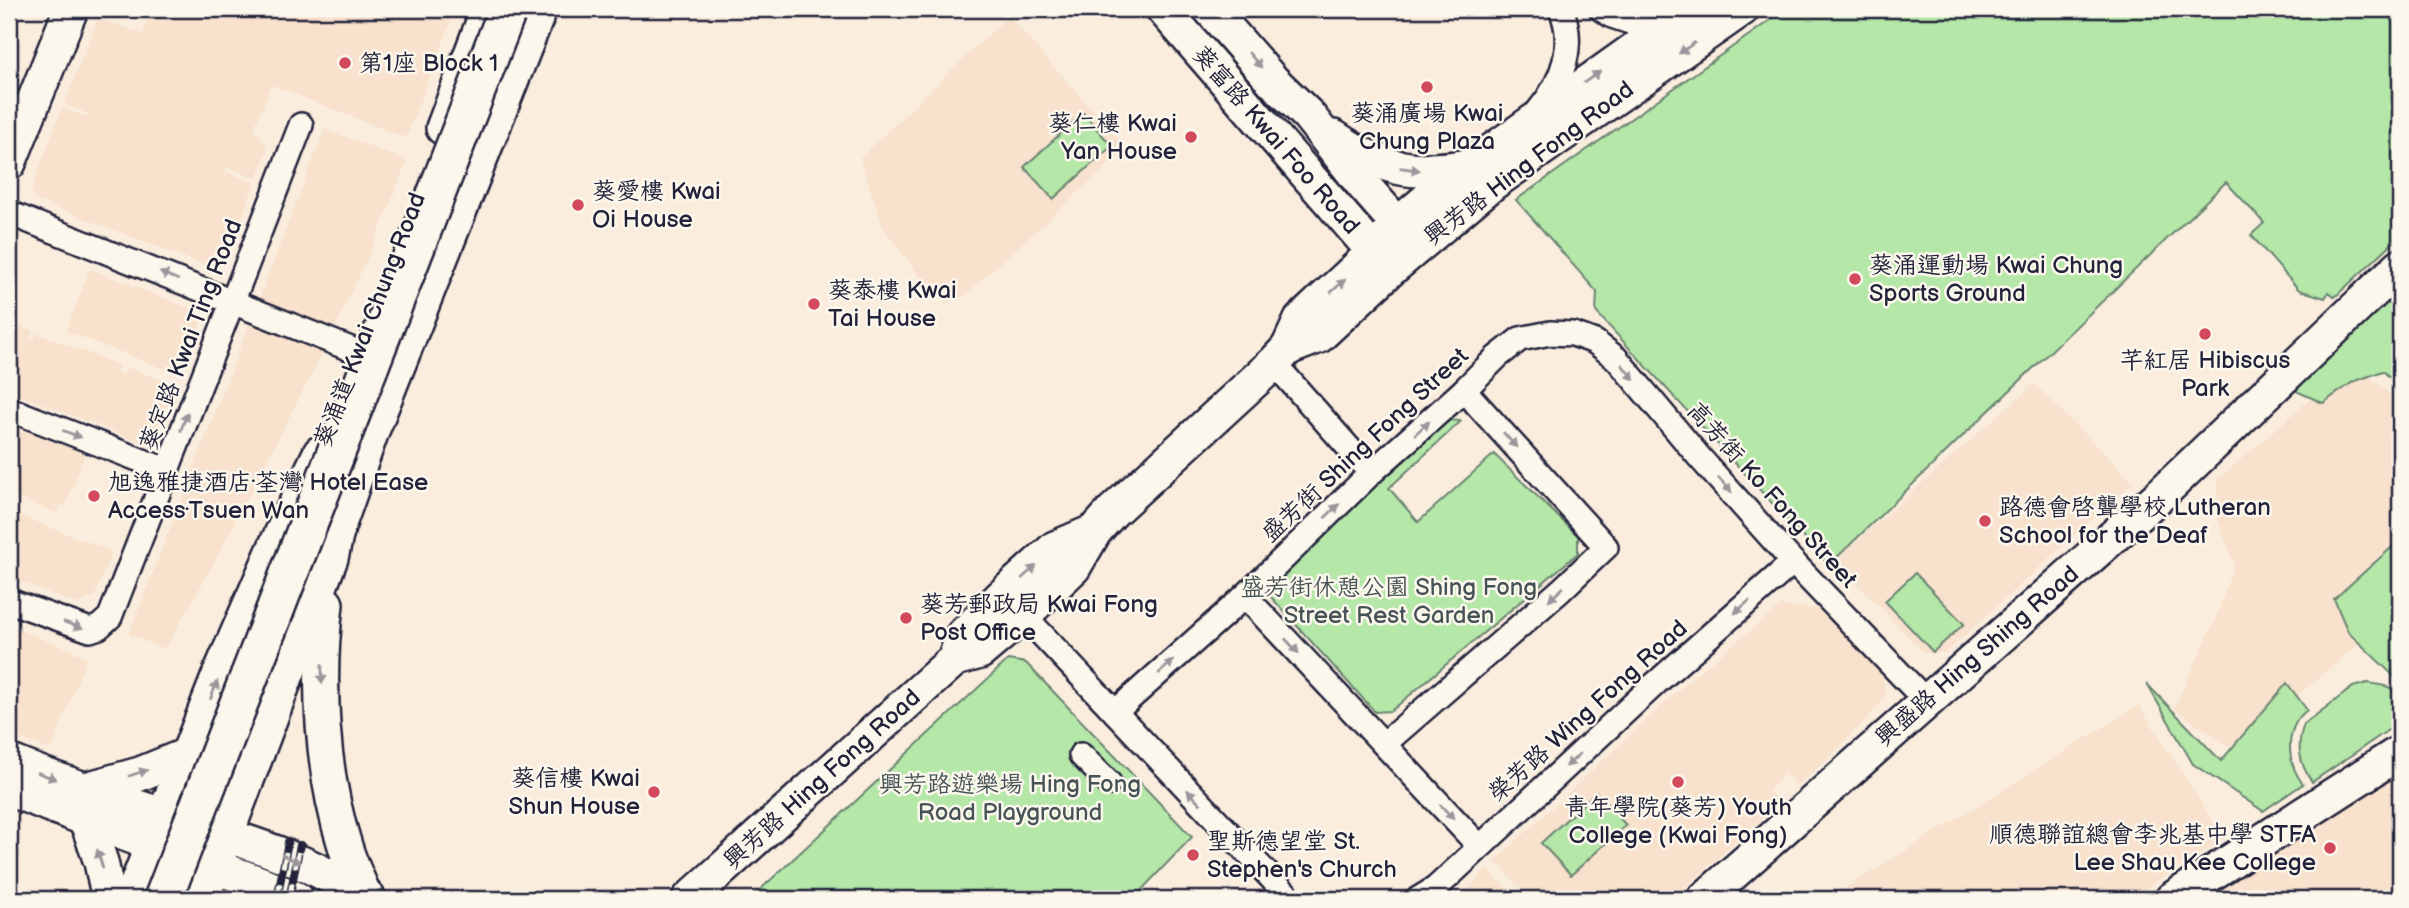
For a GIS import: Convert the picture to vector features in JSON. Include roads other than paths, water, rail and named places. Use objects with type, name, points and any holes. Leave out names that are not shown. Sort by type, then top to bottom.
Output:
[{"type":"main road","points":[[9,163],[71,9]]},
{"type":"main road","name":"葵涌道 Kwai Chung Road","points":[[131,899],[220,673],[321,450],[488,9]]},
{"type":"main road","name":"葵涌道 Kwai Chung Road","points":[[163,899],[508,9]]},
{"type":"main road","name":"葵涌道 Kwai Chung Road","points":[[178,899],[287,616],[339,471],[520,9]]},
{"type":"main road","name":"葵涌道 Kwai Chung Road","points":[[202,899],[331,558],[338,527],[372,431],[540,9]]},
{"type":"main road","name":"葵富路 Kwai Foo Road","points":[[1163,9],[1382,261]]},
{"type":"main road","name":"葵富路 Kwai Foo Road","points":[[1210,9],[1273,81],[1308,115],[1407,236]]},
{"type":"main road","name":"興芳路 Hing Fong Road","points":[[689,899],[955,659],[962,636],[1014,605],[1055,548],[1095,531],[1281,356],[1319,337],[1382,261],[1469,166],[1691,9]]},
{"type":"main road","name":"興芳路 Hing Fong Road","points":[[1407,236],[1493,183],[1742,9]]},
{"type":"main road","points":[[1308,115],[1359,154],[1390,166],[1430,172],[1469,166]]},
{"type":"main road","name":"興盛路 Hing Shing Road","points":[[1703,899],[2159,496],[2400,266]]},
{"type":"main road","points":[[331,558],[321,668],[323,720],[329,774],[344,845],[367,898]]},
{"type":"main road","points":[[2172,899],[2400,752]]},
{"type":"main road","points":[[86,804],[140,774],[189,754]]},
{"type":"main road","points":[[9,761],[86,804],[109,899]]},
{"type":"main road","points":[[9,789],[86,804],[159,830],[215,867],[297,899]]},
{"type":"main road","points":[[159,830],[227,834],[289,858],[367,898]]},
{"type":"street","points":[[1517,131],[1551,96],[1559,80],[1568,43],[1566,20],[1561,9]]},
{"type":"street","points":[[1601,9],[1612,16],[1657,32]]},
{"type":"street","name":"葵定路 Kwai Ting Road","points":[[9,601],[90,630],[106,623],[301,125]]},
{"type":"street","points":[[9,213],[358,352]]},
{"type":"street","name":"盛芳街 Shing Fong Street","points":[[1115,712],[1245,596],[1371,473],[1497,357],[1520,339],[1550,333],[1573,334]]},
{"type":"street","name":"高芳街 Ko Fong Street","points":[[1573,334],[1595,342],[1616,358],[1793,562],[1926,701]]},
{"type":"street","points":[[1281,356],[1371,473]]},
{"type":"street","points":[[1384,744],[1606,548],[1464,390]]},
{"type":"street","points":[[9,409],[166,470]]},
{"type":"street","name":"榮芳路 Wing Fong Road","points":[[1418,899],[1436,888],[1656,683],[1793,562]]},
{"type":"street","points":[[1245,596],[1479,846]]},
{"type":"street","points":[[1014,605],[1292,899]]},
{"type":"street","points":[[1081,755],[1109,783]]},
{"type":"railway","points":[[277,899],[288,842]]},
{"type":"railway","points":[[289,899],[300,845]]},
{"type":"place","name":"第1座 Block 1","points":[[345,63]]},
{"type":"place","name":"葵涌廣場 Kwai Chung Plaza","points":[[1427,87]]},
{"type":"place","name":"葵仁樓 Kwai Yan House","points":[[1191,137]]},
{"type":"place","name":"葵愛樓 Kwai Oi House","points":[[578,205]]},
{"type":"place","name":"葵涌運動場 Kwai Chung Sports Ground","points":[[1855,279]]},
{"type":"place","name":"葵泰樓 Kwai Tai House","points":[[814,304]]},
{"type":"place","name":"芊紅居 Hibiscus Park","points":[[2205,334]]},
{"type":"place","name":"旭逸雅捷酒店·荃灣 Hotel Ease Access·Tsuen Wan","points":[[94,496]]},
{"type":"place","name":"路德會啓聾學校 Lutheran School for the Deaf","points":[[1985,521]]},
{"type":"place","name":"葵芳郵政局 Kwai Fong Post Office","points":[[906,618]]},
{"type":"place","name":"青年學院(葵芳) Youth College (Kwai Fong)","points":[[1678,782]]},
{"type":"place","name":"葵信樓 Kwai Shun House","points":[[654,792]]},
{"type":"place","name":"順德聯誼總會李兆基中學 STFA Lee Shau Kee College","points":[[2330,848]]},
{"type":"place","name":"聖斯德望堂 St. Stephen's Church","points":[[1193,855]]},
{"type":"park label","name":"盛芳街休憩公園 Shing Fong Street Rest Garden","points":[[1389,601]]},
{"type":"park label","name":"興芳路遊樂場 Hing Fong Road Playground","points":[[1010,798]]}]
